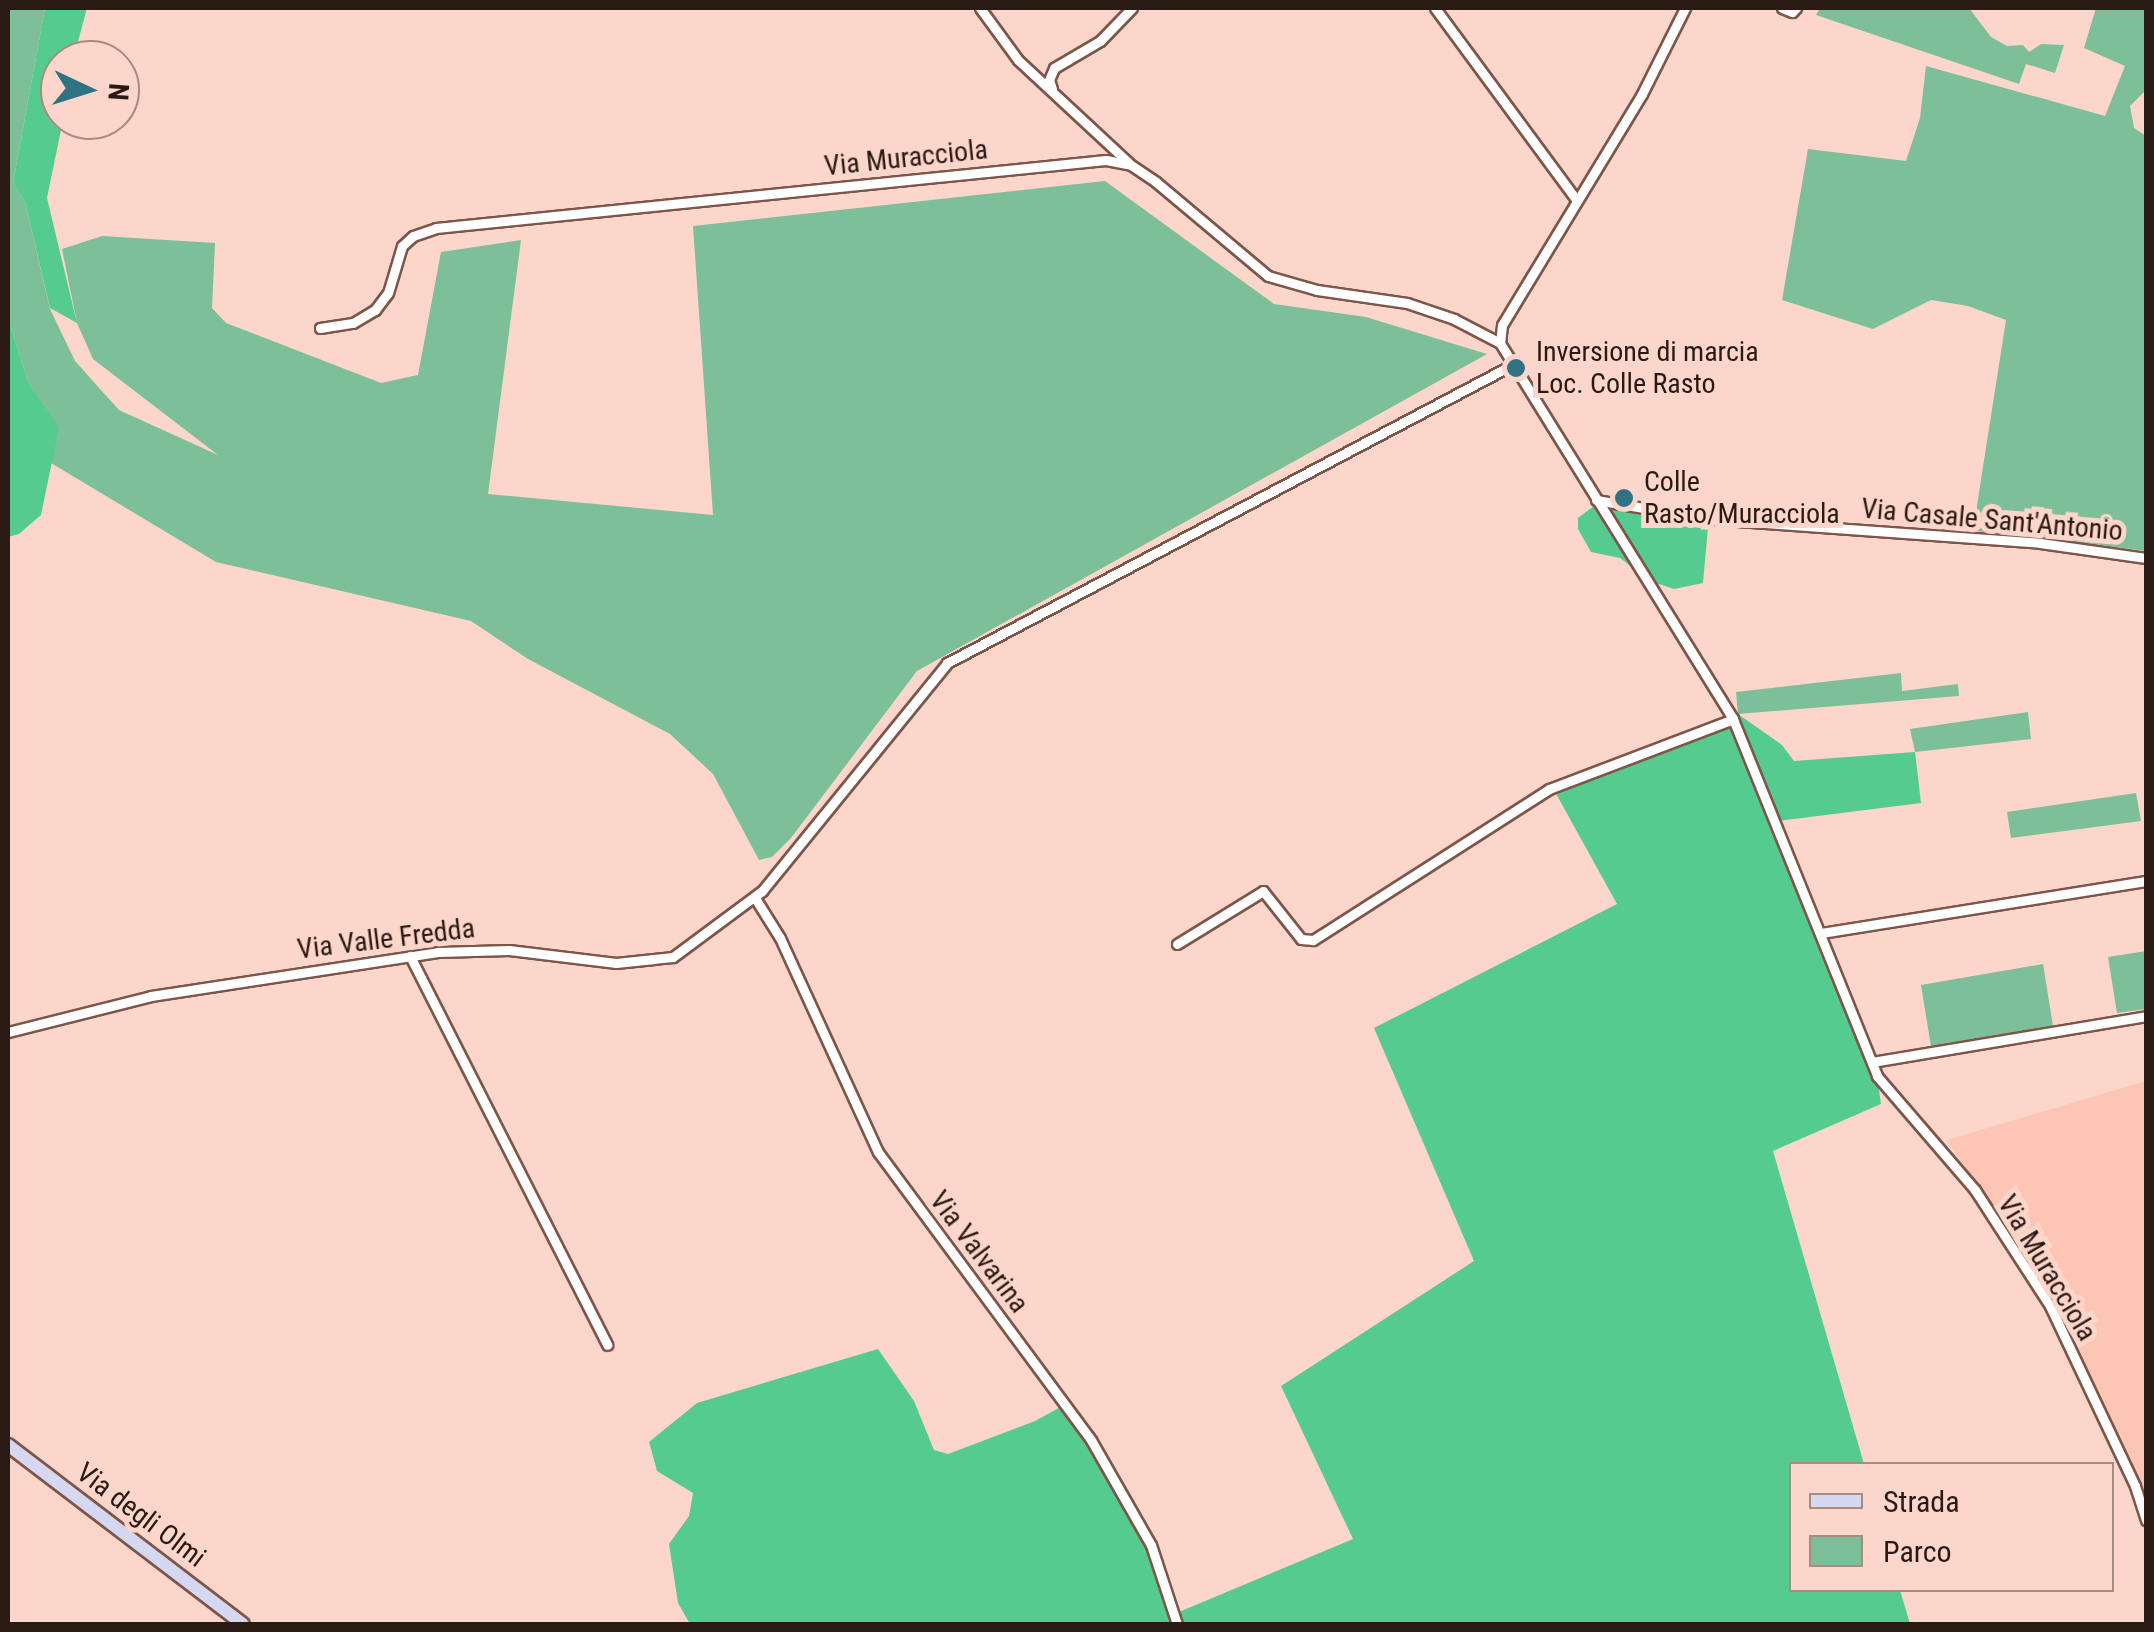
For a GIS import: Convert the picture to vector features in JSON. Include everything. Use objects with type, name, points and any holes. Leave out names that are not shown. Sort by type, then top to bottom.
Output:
[{"type":"street","points":[[980,8],[1018,60],[1131,165],[1268,276],[1302,287],[1418,306],[1500,343],[1502,325],[1575,198],[1642,94],[1685,8]]},
{"type":"street","points":[[1054,92],[1049,80],[1054,68],[1100,41],[1132,8]]},
{"type":"street","points":[[1434,8],[1575,198]]},
{"type":"street","points":[[1782,8],[1792,12],[1796,8]]},
{"type":"street","name":"Via Muracciola","points":[[320,328],[353,323],[376,310],[388,293],[402,246],[413,236],[436,228],[1106,160],[1131,165]]},
{"type":"street","name":"Via Muracciola","points":[[1500,343],[1510,366],[1733,720],[1878,1076],[1975,1190],[2050,1306],[2136,1486],[2146,1520]]},
{"type":"street","name":"Via Valle Fredda","points":[[8,1032],[138,998],[410,956],[485,949],[609,963],[660,960],[675,955],[755,898],[947,663],[1510,366]]},
{"type":"street","name":"Via Casale Sant'Antonio","points":[[1596,500],[1710,520],[2040,544],[2146,558]]},
{"type":"street","points":[[1177,944],[1261,891],[1272,897],[1301,939],[1313,940],[1549,790],[1733,720]]},
{"type":"street","points":[[1821,933],[2146,881]]},
{"type":"street","name":"Via Valvarina","points":[[755,898],[780,938],[878,1152],[1097,1448],[1149,1540],[1176,1624]]},
{"type":"street","points":[[410,956],[606,1345]]},
{"type":"street","points":[[1872,1062],[2146,1016]]},
{"type":"street","name":"Via degli Olmi","points":[[8,1445],[243,1624]]},
{"type":"shaded area","points":[[2146,1081],[2146,1495],[2060,1308],[1947,1140]]},
{"type":"green space","points":[[8,8],[45,8],[13,183],[25,202],[50,309],[75,361],[119,410],[218,455],[93,359],[77,323],[62,249],[102,236],[215,243],[212,308],[226,323],[381,383],[418,375],[441,252],[521,240],[488,494],[713,515],[693,226],[1105,181],[1274,304],[1366,317],[1487,354],[917,671],[791,838],[772,857],[759,860],[713,774],[670,734],[528,659],[471,621],[216,562],[51,463],[58,428],[28,382],[8,318]]},
{"type":"green space","points":[[45,8],[87,8],[78,40],[40,40],[40,140],[59,140],[47,198],[77,323],[50,308],[25,202],[13,183]]},
{"type":"green space","points":[[1820,8],[1969,8],[1991,37],[2007,46],[2023,45],[2029,52],[2041,44],[2064,45],[2055,73],[2026,64],[2019,84],[1816,15]]},
{"type":"green space","points":[[2096,8],[2146,8],[2146,90],[2130,106],[2134,128],[2146,136],[2146,551],[2070,541],[2058,526],[2049,530],[2049,537],[1973,531],[2006,320],[1968,306],[1931,300],[1873,329],[1782,300],[1808,149],[1906,161],[1920,118],[1926,66],[2105,116],[2125,66],[2084,48]]},
{"type":"green space","points":[[8,318],[28,382],[59,428],[41,515],[19,534],[8,537]]},
{"type":"green space","points":[[1594,506],[1708,527],[1703,583],[1674,589],[1650,581],[1620,558],[1591,552],[1578,529],[1578,518]]},
{"type":"green space","points":[[1901,673],[1902,691],[1958,684],[1959,696],[1738,714],[1736,692]]},
{"type":"green space","points":[[2028,712],[2031,739],[1915,752],[1910,729]]},
{"type":"green space","points":[[1738,714],[1782,745],[1794,761],[1915,752],[1921,803],[1777,821],[1877,1076],[1881,1104],[1773,1151],[1863,1462],[1789,1462],[1789,1592],[1901,1592],[1910,1624],[690,1624],[678,1603],[669,1544],[689,1516],[693,1493],[657,1471],[649,1442],[697,1403],[878,1349],[914,1401],[934,1450],[948,1454],[1035,1421],[1066,1404],[1146,1534],[1174,1614],[1353,1539],[1281,1386],[1474,1261],[1374,1028],[1617,904],[1554,790]]},
{"type":"green space","points":[[2136,793],[2141,821],[2011,838],[2007,812]]},
{"type":"green space","points":[[2146,951],[2146,1009],[2117,1013],[2108,957]]},
{"type":"green space","points":[[2043,964],[2053,1026],[1931,1047],[1921,985]]},
{"type":"place","name":"Inversione di marcia Loc. Colle Rasto","points":[[1516,368]]},
{"type":"place","name":"Colle Rasto/Muracciola","points":[[1624,498]]}]
